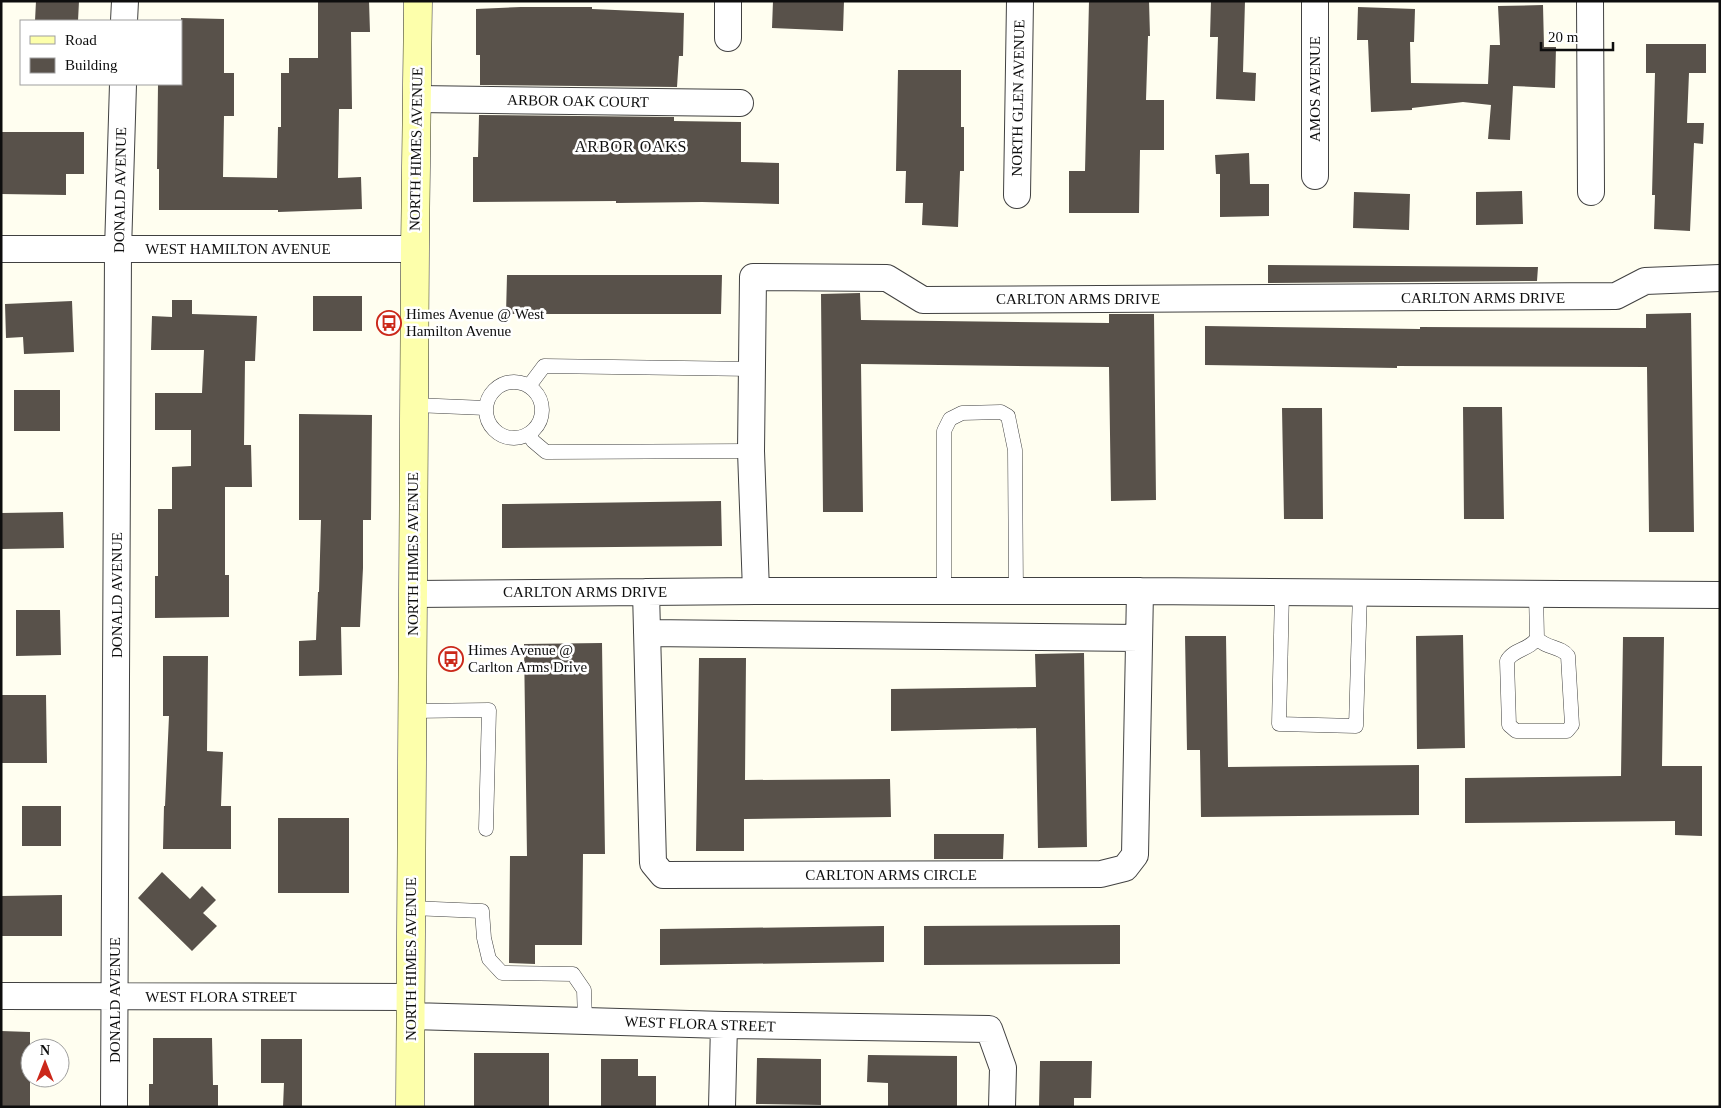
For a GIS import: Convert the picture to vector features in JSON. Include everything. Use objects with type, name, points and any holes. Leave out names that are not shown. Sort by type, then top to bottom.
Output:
[{"type":"street","points":[[124,20],[125,1]]},
{"type":"street","name":"NORTH HIMES AVENUE","points":[[410,1107],[418,1]]},
{"type":"street","points":[[728,1],[728,38]]},
{"type":"street","name":"NORTH GLEN AVENUE","points":[[1017,195],[1020,1]]},
{"type":"street","name":"AMOS AVENUE","points":[[1315,1],[1315,176]]},
{"type":"street","points":[[1590,1],[1591,192]]},
{"type":"street","name":"DONALD AVENUE","points":[[114,1107],[118,250],[123,85]]},
{"type":"street","name":"ARBOR OAK COURT","points":[[417,99],[740,102]]},
{"type":"street","name":"WEST HAMILTON AVENUE","points":[[1,249],[415,249]]},
{"type":"street","name":"CARLTON ARMS DRIVE","points":[[756,591],[751,451],[753,277],[887,278],[922,300],[1616,296],[1645,281],[1720,278]]},
{"type":"street","name":"CARLTON ARMS DRIVE","points":[[413,594],[756,591],[1720,594]]},
{"type":"street","name":"CARLTON ARMS CIRCLE","points":[[646,592],[653,863],[663,875],[1101,874],[1125,868],[1135,856],[1140,591]]},
{"type":"street","points":[[647,633],[1139,638]]},
{"type":"street","name":"WEST FLORA STREET","points":[[1,996],[116,997],[411,1007],[585,1020],[724,1025],[989,1029],[1003,1068],[1002,1107]]},
{"type":"street","points":[[722,1107],[724,1025]]},
{"type":"lane","points":[[529,386],[544,366],[752,368]]},
{"type":"lane","points":[[511,382],[529,386],[537,393],[541,401],[541,419],[537,427],[529,434],[513,438],[504,436],[496,431],[487,416],[486,408],[489,398],[502,385],[511,382]]},
{"type":"lane","points":[[414,405],[486,408]]},
{"type":"lane","points":[[944,591],[944,431],[950,419],[962,413],[1000,412],[1008,416],[1015,450],[1016,591]]},
{"type":"lane","points":[[529,434],[533,441],[546,452],[751,451]]},
{"type":"lane","points":[[1282,592],[1279,724],[1356,726],[1360,592]]},
{"type":"lane","points":[[1536,594],[1538,638],[1542,644],[1565,652],[1568,656],[1572,725],[1567,731],[1516,730],[1509,725],[1507,661],[1510,655],[1535,643],[1538,638]]},
{"type":"lane","points":[[412,711],[489,710],[486,829]]},
{"type":"lane","points":[[411,908],[482,911],[484,938],[489,959],[502,973],[573,974],[584,990],[585,1020]]},
{"type":"building","points":[[36,1],[79,1],[78,20],[35,20]]},
{"type":"building","points":[[318,1],[369,1],[370,32],[351,32],[352,109],[339,109],[338,178],[361,177],[362,209],[278,212],[278,210],[159,210],[159,169],[157,169],[158,85],[182,85],[181,18],[224,19],[224,73],[234,73],[234,116],[224,116],[223,177],[277,178],[278,127],[281,127],[281,73],[289,73],[289,58],[318,58]]},
{"type":"building","points":[[773,1],[844,1],[843,31],[772,28]]},
{"type":"building","points":[[1089,1],[1149,1],[1150,36],[1148,36],[1146,100],[1164,100],[1164,150],[1140,150],[1139,213],[1069,213],[1069,171],[1085,171]]},
{"type":"building","points":[[1211,1],[1245,1],[1243,72],[1256,73],[1255,101],[1216,99],[1218,37],[1210,37]]},
{"type":"building","points":[[1543,5],[1544,47],[1556,47],[1555,88],[1513,86],[1510,140],[1488,139],[1491,105],[1463,102],[1412,108],[1412,110],[1371,112],[1368,40],[1357,40],[1358,7],[1415,9],[1414,42],[1410,42],[1411,83],[1488,84],[1490,45],[1500,45],[1498,6]]},
{"type":"building","points":[[592,7],[592,9],[684,13],[683,56],[679,56],[677,87],[480,85],[480,55],[476,55],[476,9]]},
{"type":"building","points":[[1646,44],[1706,44],[1706,73],[1689,73],[1687,123],[1704,123],[1703,144],[1694,143],[1690,231],[1654,229],[1655,195],[1652,195],[1655,73],[1646,73]]},
{"type":"building","points":[[898,70],[961,70],[961,127],[964,127],[964,171],[960,171],[958,227],[922,225],[923,203],[905,203],[906,171],[896,171]]},
{"type":"building","points":[[479,115],[674,117],[674,121],[741,122],[741,162],[779,163],[779,204],[702,202],[616,203],[616,201],[473,202],[473,157],[478,157]]},
{"type":"building","points":[[1,132],[84,132],[84,174],[66,174],[66,195],[1,194]]},
{"type":"building","points":[[1249,153],[1250,184],[1269,184],[1269,216],[1220,217],[1220,174],[1216,174],[1215,155]]},
{"type":"building","points":[[1522,191],[1523,224],[1476,225],[1476,192]]},
{"type":"building","points":[[1354,192],[1410,194],[1409,230],[1353,228]]},
{"type":"building","points":[[1268,265],[1538,267],[1537,281],[1268,283]]},
{"type":"building","points":[[507,275],[722,275],[721,314],[506,314]]},
{"type":"building","points":[[860,293],[861,320],[1109,323],[1109,314],[1154,314],[1156,500],[1111,501],[1109,367],[861,364],[863,512],[823,512],[821,294]]},
{"type":"building","points":[[313,296],[362,296],[362,331],[313,331]]},
{"type":"building","points":[[172,300],[192,300],[192,314],[257,316],[255,361],[245,361],[244,445],[251,445],[252,487],[225,487],[225,575],[229,575],[229,617],[155,618],[155,576],[158,576],[158,509],[172,509],[172,467],[191,466],[191,430],[155,430],[155,393],[202,393],[204,350],[151,350],[152,316],[172,317]]},
{"type":"building","points":[[72,301],[74,352],[24,354],[23,337],[6,338],[5,304]]},
{"type":"building","points":[[1691,313],[1694,532],[1649,532],[1647,367],[1397,366],[1397,368],[1205,365],[1205,326],[1420,329],[1420,327],[1646,328],[1646,314]]},
{"type":"building","points":[[14,390],[60,390],[60,431],[14,431]]},
{"type":"building","points":[[1463,407],[1502,407],[1504,519],[1464,519]]},
{"type":"building","points":[[1282,408],[1322,408],[1323,519],[1284,519]]},
{"type":"building","points":[[299,414],[372,415],[371,520],[363,520],[360,627],[341,627],[342,675],[299,676],[299,641],[316,640],[321,520],[299,520]]},
{"type":"building","points":[[721,501],[722,546],[502,548],[502,504]]},
{"type":"building","points":[[63,512],[64,548],[1,549],[1,513]]},
{"type":"building","points":[[16,610],[60,610],[61,655],[16,656]]},
{"type":"building","points":[[1463,635],[1465,748],[1417,749],[1416,636]]},
{"type":"building","points":[[1185,636],[1226,636],[1228,767],[1419,765],[1419,815],[1201,817],[1200,750],[1187,750]]},
{"type":"building","points":[[1623,637],[1664,637],[1662,766],[1702,766],[1702,836],[1675,835],[1675,821],[1465,823],[1465,778],[1621,776]]},
{"type":"building","points":[[602,643],[605,854],[583,854],[582,945],[535,945],[535,964],[509,963],[510,856],[527,856],[524,644]]},
{"type":"building","points":[[1084,653],[1087,847],[1038,848],[1036,728],[891,731],[891,689],[1036,687],[1035,654]]},
{"type":"building","points":[[163,656],[208,656],[207,751],[223,752],[221,806],[231,806],[231,849],[163,849],[169,716],[163,716]]},
{"type":"building","points":[[699,658],[746,658],[745,780],[890,779],[891,817],[744,819],[744,851],[696,851]]},
{"type":"building","points":[[1,695],[46,695],[47,763],[1,763]]},
{"type":"building","points":[[22,806],[61,806],[61,846],[22,846]]},
{"type":"building","points":[[278,818],[349,818],[349,893],[278,893]]},
{"type":"building","points":[[934,834],[1004,834],[1003,859],[934,859]]},
{"type":"building","points":[[162,872],[190,899],[202,886],[216,900],[203,913],[217,926],[192,951],[138,898]]},
{"type":"building","points":[[62,895],[62,936],[1,936],[1,896]]},
{"type":"building","points":[[1120,925],[1120,964],[924,965],[924,926]]},
{"type":"building","points":[[884,926],[884,962],[660,965],[660,929]]},
{"type":"building","points":[[1,1031],[30,1032],[30,1038],[20,1038],[20,1088],[30,1088],[30,1107],[1,1107]]},
{"type":"building","points":[[153,1038],[212,1038],[213,1085],[218,1085],[218,1107],[149,1107],[149,1084],[153,1084]]},
{"type":"building","points":[[261,1039],[302,1039],[302,1107],[283,1107],[284,1083],[261,1083]]},
{"type":"building","points":[[474,1053],[549,1053],[549,1107],[474,1107]]},
{"type":"building","points":[[868,1055],[957,1056],[957,1107],[888,1107],[888,1083],[867,1082]]},
{"type":"building","points":[[757,1058],[821,1059],[821,1105],[756,1104]]},
{"type":"building","points":[[601,1059],[638,1059],[638,1076],[656,1076],[656,1107],[601,1107]]},
{"type":"building","points":[[1040,1061],[1092,1061],[1091,1098],[1074,1098],[1074,1107],[1039,1107]]},
{"type":"place","name":"Himes Avenue @ West Hamilton Avenue","points":[[389,323]]},
{"type":"place","name":"Himes Avenue @ Carlton Arms Drive","points":[[451,659]]},
{"type":"district","name":"ARBOR OAKS","points":[[631,146]]}]
